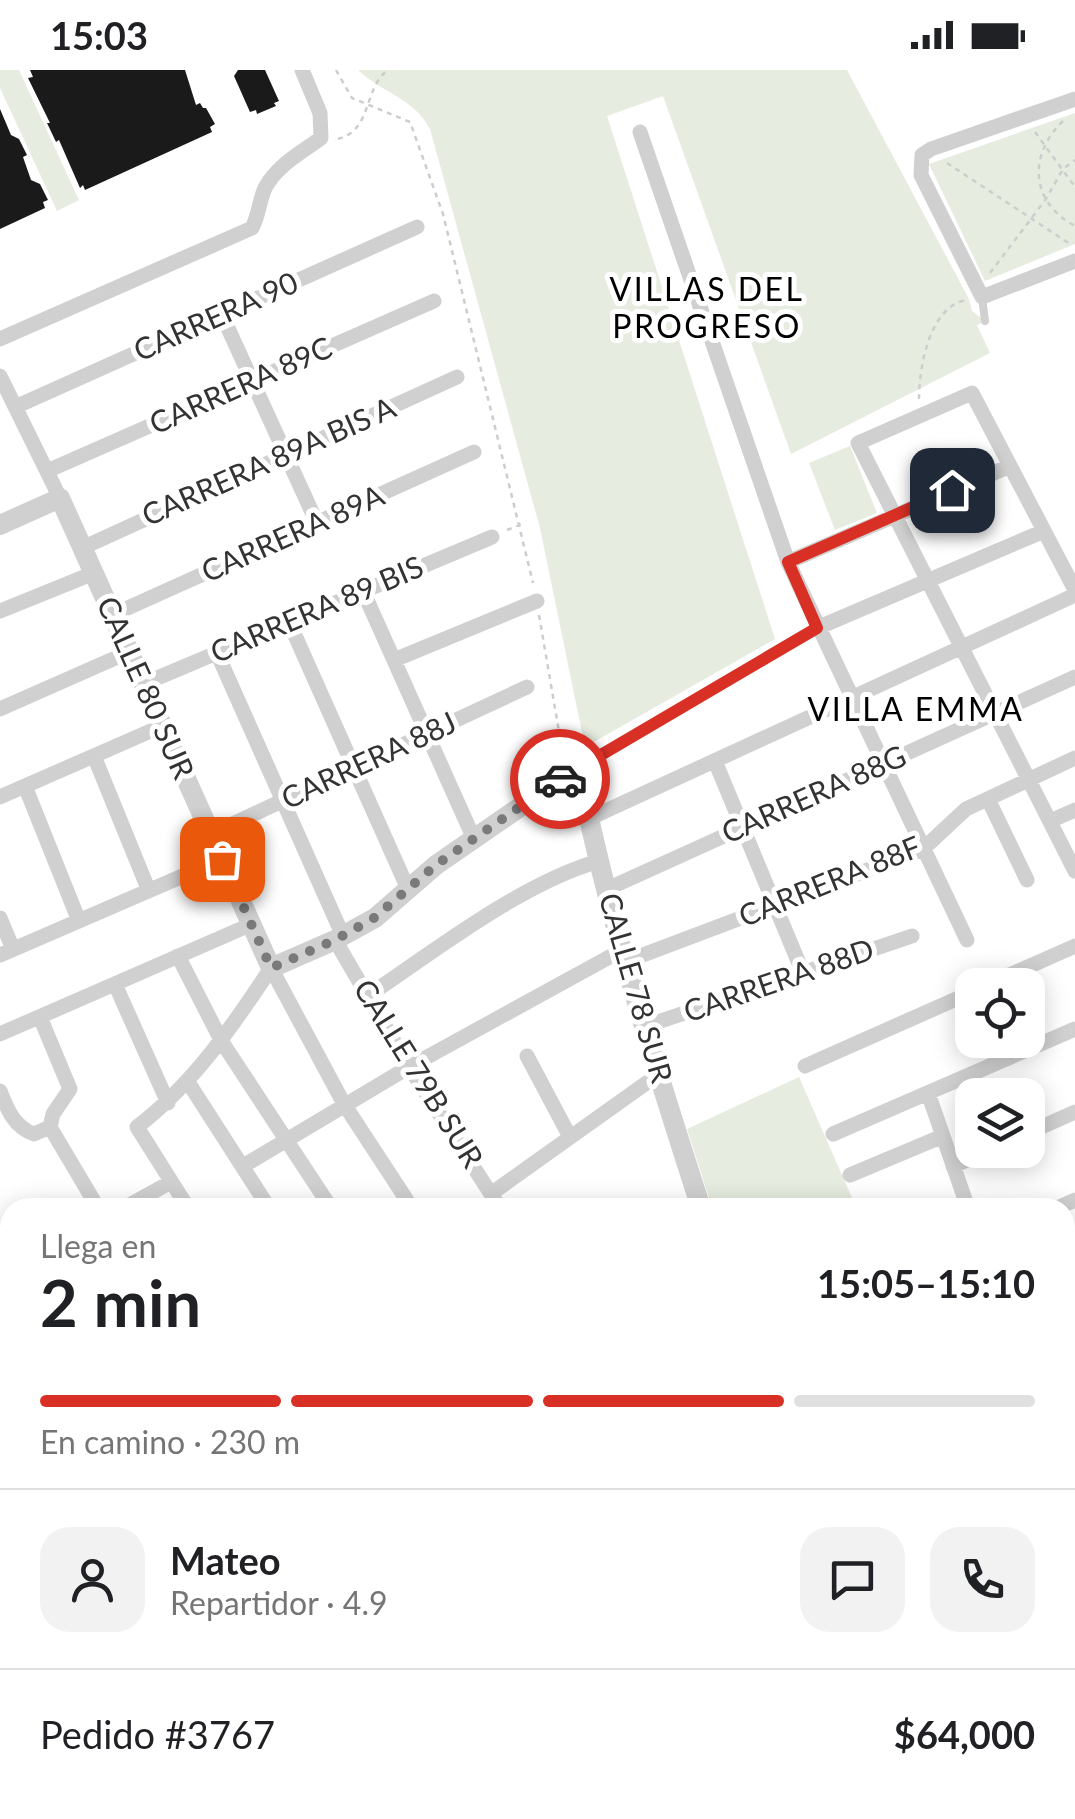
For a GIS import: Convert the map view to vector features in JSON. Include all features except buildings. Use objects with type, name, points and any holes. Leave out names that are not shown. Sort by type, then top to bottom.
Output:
[{"type":"street","points":[[0,339],[252,228],[263,192],[277,170],[322,138],[320,112],[302,70]]},
{"type":"street","points":[[1067,101],[922,155],[920,175],[986,297],[1075,261]]},
{"type":"street","points":[[640,132],[788,562],[967,940]]},
{"type":"street","name":"CARRERA 90","points":[[16,408],[416,227]]},
{"type":"street","name":"CARRERA 89C","points":[[47,472],[434,300]]},
{"type":"street","points":[[222,314],[317,523]]},
{"type":"street","name":"CALLE 80 SUR","points":[[0,376],[60,498],[271,968],[344,1104],[405,1198]]},
{"type":"street","name":"CARRERA 89A BIS A","points":[[82,548],[457,377]]},
{"type":"street","points":[[588,819],[961,648],[1075,593],[972,392],[858,443],[894,516],[928,581],[961,648],[1075,872]]},
{"type":"street","name":"CARRERA 89A","points":[[112,615],[474,452]]},
{"type":"street","points":[[788,562],[1010,466]]},
{"type":"street","points":[[0,524],[60,498]]},
{"type":"street","points":[[817,628],[1044,531]]},
{"type":"street","name":"CARRERA 89 BIS","points":[[144,684],[492,537]]},
{"type":"street","points":[[0,611],[94,573]]},
{"type":"street","points":[[363,591],[474,839]]},
{"type":"street","points":[[394,660],[536,601]]},
{"type":"street","points":[[289,622],[408,889]]},
{"type":"street","points":[[0,708],[129,652]]},
{"type":"street","name":"CALLE 79B SUR","points":[[217,653],[339,938],[409,1067],[495,1198]]},
{"type":"street","name":"CARRERA 88G","points":[[607,889],[1075,676]]},
{"type":"street","name":"CARRERA 88J","points":[[211,834],[526,687]]},
{"type":"street","points":[[0,798],[162,726]]},
{"type":"street","points":[[94,756],[149,890]]},
{"type":"street","name":"CARRERA 88F","points":[[243,1166],[409,1067],[626,955],[923,849],[966,809],[1075,758]]},
{"type":"street","points":[[715,761],[803,973]]},
{"type":"street","points":[[181,1198],[137,1127],[168,1103],[222,1042],[271,968],[374,918],[474,839],[572,771]]},
{"type":"street","name":"CALLE 78 SUR","points":[[572,771],[698,1198]]},
{"type":"street","points":[[25,786],[79,921]]},
{"type":"street","points":[[988,798],[1027,880]]},
{"type":"street","points":[[1050,821],[1075,810]]},
{"type":"street","points":[[0,918],[7,952],[222,859]]},
{"type":"street","points":[[369,996],[468,928],[541,886],[600,861]]},
{"type":"street","points":[[0,1034],[252,924]]},
{"type":"street","name":"CARRERA 88D","points":[[646,1026],[912,936]]},
{"type":"street","points":[[1026,968],[1075,946]]},
{"type":"street","points":[[178,956],[222,1042],[325,1198]]},
{"type":"street","points":[[115,984],[168,1103]]},
{"type":"street","points":[[806,1066],[955,1000]]},
{"type":"street","points":[[0,1091],[8,1111],[26,1132],[34,1134],[51,1121],[70,1094],[69,1083],[40,1017]]},
{"type":"street","points":[[833,1134],[1075,1029]]},
{"type":"street","points":[[527,1056],[570,1138]]},
{"type":"street","points":[[498,1198],[570,1138],[659,1074]]},
{"type":"street","points":[[188,1082],[262,1198]]},
{"type":"street","points":[[928,1093],[962,1198]]},
{"type":"street","points":[[1045,1125],[1075,1112]]},
{"type":"street","points":[[51,1121],[93,1198]]},
{"type":"street","points":[[850,1175],[943,1136]]},
{"type":"street","points":[[142,1198],[171,1182]]},
{"type":"lane","points":[[985,321],[986,297]]},
{"type":"lane","points":[[572,771],[817,628]]},
{"type":"path","points":[[336,70],[352,98],[410,122],[443,214],[521,524],[572,771]]},
{"type":"path","points":[[322,138],[342,140],[350,135],[369,107],[372,88],[388,70]]},
{"type":"path","points":[[1067,101],[1062,122],[1039,158],[1039,179],[1056,214],[1075,226]]},
{"type":"path","points":[[1019,118],[1033,128],[1075,186]]},
{"type":"path","points":[[922,155],[943,160],[1075,247]]},
{"type":"path","points":[[920,415],[922,370],[934,331],[951,305],[986,297],[984,281],[1046,200],[1062,169],[1075,160]]},
{"type":"shaded area","points":[[0,70],[19,70],[79,200],[57,211],[0,88]]},
{"type":"shaded area","points":[[358,70],[847,70],[972,311],[985,321],[977,325],[990,353],[791,454],[663,96],[607,116],[775,639],[585,747],[540,528],[430,129],[407,103]]},
{"type":"shaded area","points":[[1075,113],[1075,244],[985,281],[929,164]]},
{"type":"shaded area","points":[[850,446],[877,513],[835,530],[809,463]]},
{"type":"shaded area","points":[[799,1077],[852,1198],[709,1198],[687,1129]]},
{"type":"way so far","points":[[222,859],[271,968],[374,918],[436,865],[560,779]]},
{"type":"district","name":"VILLAS DEL PROGRESO","points":[[707,308]]},
{"type":"district","name":"VILLA EMMA","points":[[916,710]]},
{"type":"route","points":[[560,779],[817,628],[788,562],[952,490]]}]
